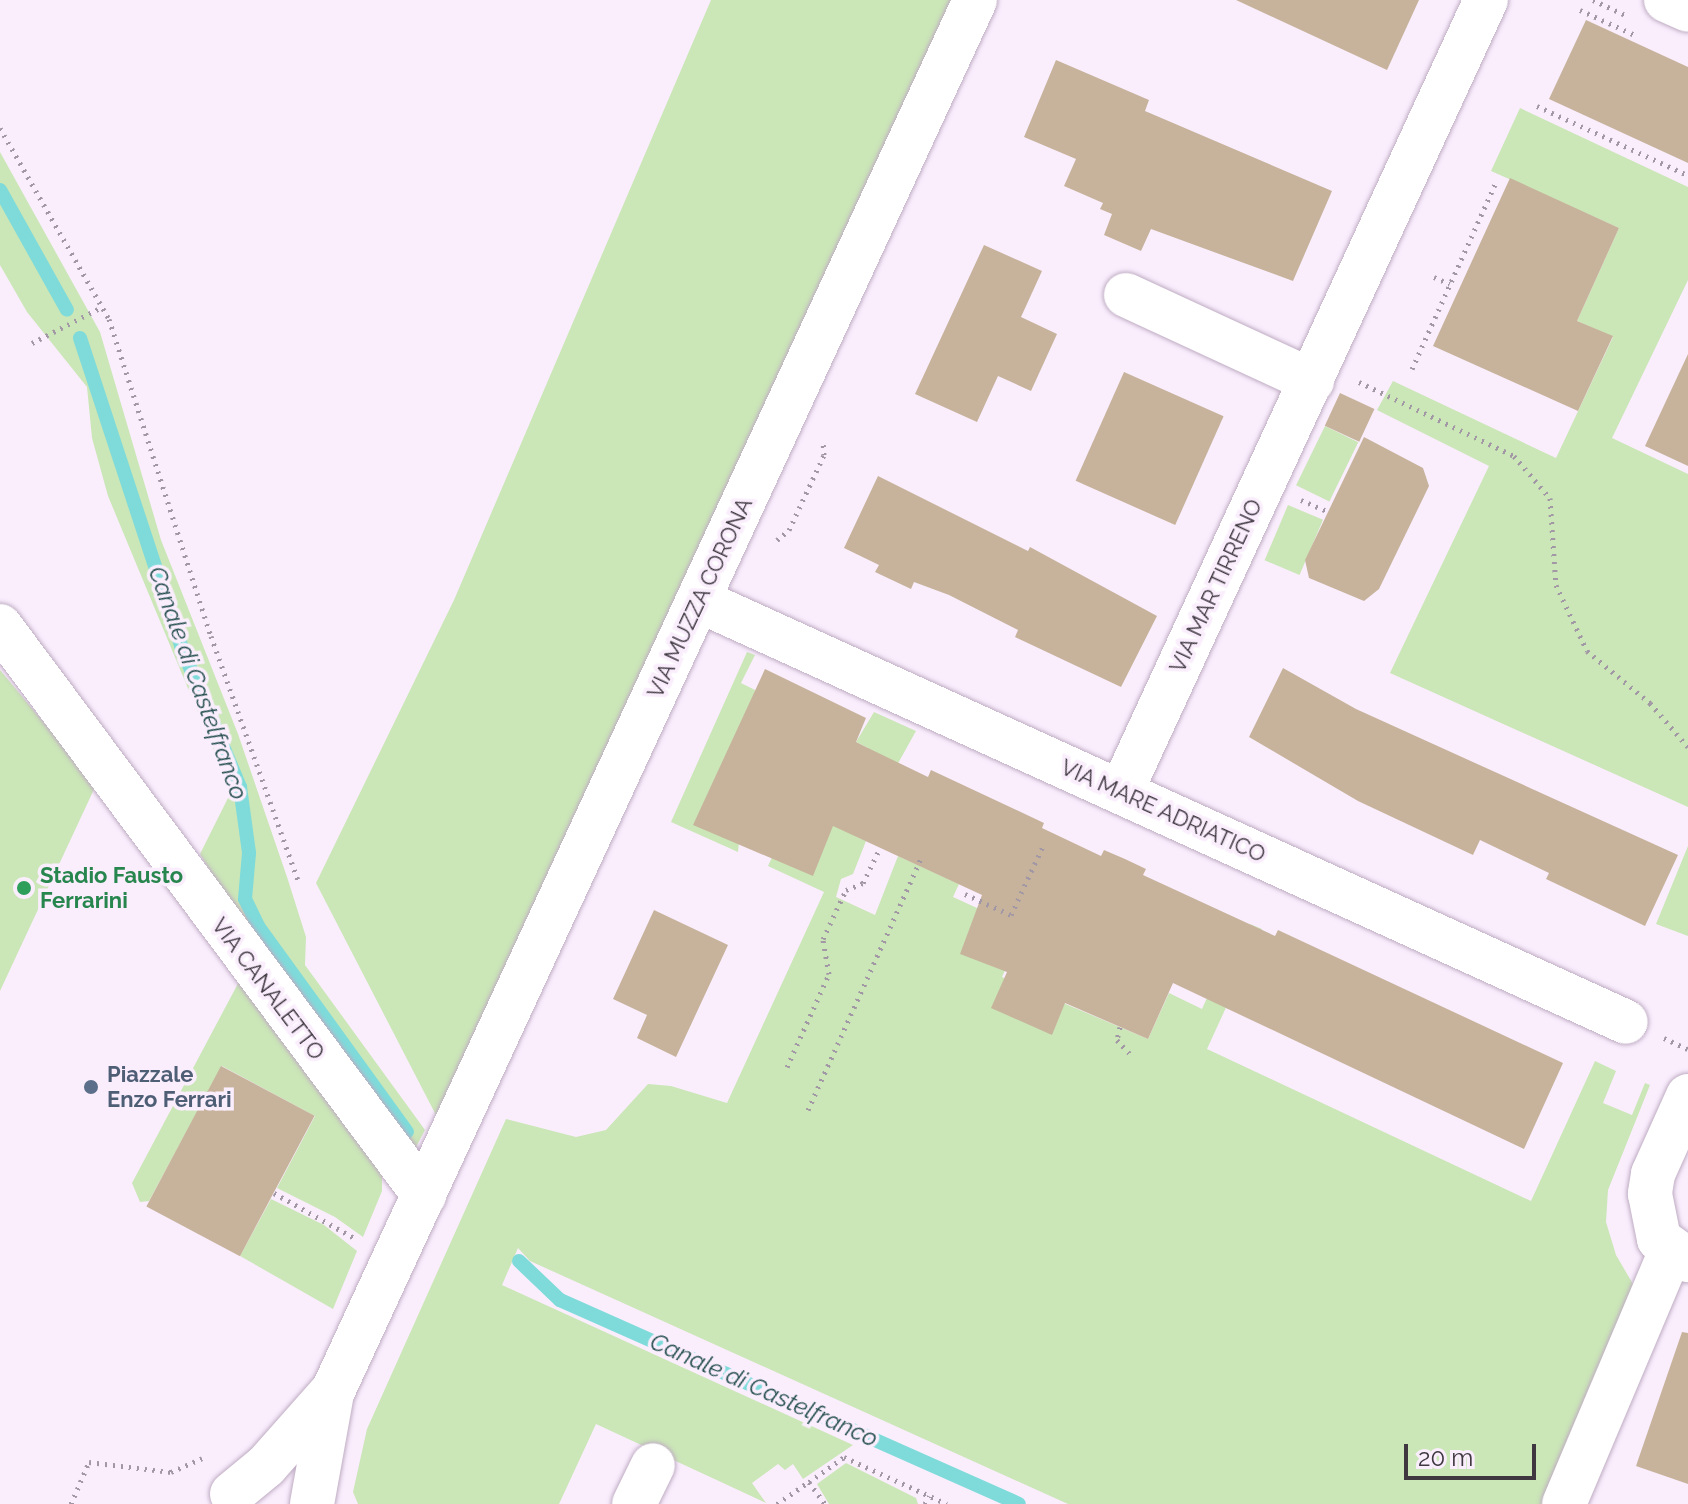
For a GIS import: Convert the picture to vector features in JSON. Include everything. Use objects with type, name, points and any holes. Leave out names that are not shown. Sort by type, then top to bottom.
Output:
[{"type":"street","name":"VIA MUZZA CORONA","points":[[332,1393],[975,0]]},
{"type":"street","name":"VIA MAR TIRRENO","points":[[1121,792],[1486,0]]},
{"type":"street","points":[[1666,0],[1688,10]]},
{"type":"street","points":[[1126,295],[1316,372]]},
{"type":"street","name":"VIA MARE ADRIATICO","points":[[698,600],[1626,1022]]},
{"type":"street","name":"VIA CANALETTO","points":[[0,626],[424,1195]]},
{"type":"street","points":[[1564,1504],[1680,1256],[1659,1239],[1650,1194],[1653,1174],[1688,1096]]},
{"type":"street","points":[[219,1499],[266,1466],[332,1393]]},
{"type":"street","points":[[312,1504],[332,1393]]},
{"type":"street","points":[[634,1504],[653,1465]]},
{"type":"street","points":[[219,1499],[261,1494],[285,1504]]},
{"type":"path","points":[[1537,106],[1688,175]]},
{"type":"path","points":[[0,128],[102,307],[298,881]]},
{"type":"path","points":[[1412,369],[1497,180]]},
{"type":"path","points":[[1434,277],[1450,284]]},
{"type":"path","points":[[32,343],[102,307]]},
{"type":"path","points":[[1316,372],[1514,456],[1550,498],[1556,585],[1587,651],[1650,703],[1688,747]]},
{"type":"path","points":[[1305,501],[1327,511]]},
{"type":"path","points":[[965,894],[1011,915],[1043,846]]},
{"type":"path","points":[[787,1067],[829,974],[823,939],[846,890],[863,883],[880,848]]},
{"type":"path","points":[[808,1110],[921,858]]},
{"type":"path","points":[[1120,1027],[1117,1040],[1130,1054]]},
{"type":"path","points":[[274,1193],[336,1224],[390,1268]]},
{"type":"path","points":[[71,1504],[89,1462],[171,1472],[209,1456]]},
{"type":"path","points":[[777,1504],[844,1457],[947,1504]]},
{"type":"path","points":[[809,1482],[825,1504]]},
{"type":"path","points":[[925,1504],[929,1496]]},
{"type":"green space","points":[[711,0],[954,0],[438,1119],[316,883],[454,600]]},
{"type":"green space","points":[[1520,108],[1688,187],[1688,280],[1612,438],[1688,474],[1688,807],[1390,673],[1489,466],[1377,410],[1393,381],[1556,458],[1613,337],[1577,321],[1619,228],[1491,171]]},
{"type":"green space","points":[[0,152],[100,332],[161,540],[238,734],[288,880],[306,937],[305,965],[425,1130],[416,1147],[405,1145],[246,931],[200,854],[231,792],[108,496],[92,438],[87,387],[27,312],[0,265]]},
{"type":"green space","points":[[1325,426],[1358,442],[1329,502],[1296,485]]},
{"type":"green space","points":[[1288,505],[1323,520],[1300,575],[1265,560]]},
{"type":"green space","points":[[747,652],[755,655],[741,683],[755,690],[738,852],[671,822]]},
{"type":"green space","name":"Stadio Fausto Ferrarini","points":[[0,670],[96,785],[0,991]]},
{"type":"green space","points":[[874,712],[916,731],[857,837],[866,841],[853,874],[841,879],[836,897],[875,915],[898,856],[959,884],[953,897],[1014,925],[1053,862],[1002,977],[1148,1039],[1169,993],[1202,1009],[1235,936],[1244,940],[1250,924],[1262,929],[1207,1049],[1531,1201],[1595,1061],[1616,1071],[1603,1103],[1632,1115],[1645,1083],[1650,1085],[1608,1190],[1606,1222],[1616,1255],[1640,1296],[1551,1504],[1068,1504],[530,1261],[518,1248],[502,1285],[853,1445],[803,1479],[793,1464],[785,1470],[778,1464],[752,1483],[766,1503],[596,1424],[559,1504],[358,1504],[353,1492],[367,1429],[506,1119],[576,1137],[606,1130],[648,1084],[671,1086],[727,1103],[824,892],[768,866],[795,808],[868,748],[856,742]]},
{"type":"green space","points":[[1688,846],[1688,936],[1656,924]]},
{"type":"green space","points":[[242,976],[382,1172],[382,1191],[363,1237],[335,1217],[277,1188],[315,1116],[222,1066],[149,1201],[140,1202],[132,1183]]},
{"type":"green space","points":[[271,1199],[324,1225],[357,1251],[333,1309],[240,1256]]},
{"type":"green space","points":[[846,1463],[916,1498],[918,1504],[829,1504],[817,1484]]},
{"type":"building","points":[[1236,0],[1419,0],[1387,70]]},
{"type":"building","points":[[1586,20],[1688,67],[1688,163],[1549,99]]},
{"type":"building","points":[[1056,60],[1149,100],[1145,111],[1332,191],[1293,281],[1151,229],[1141,251],[1104,235],[1112,214],[1100,209],[1103,203],[1064,186],[1076,159],[1024,137]]},
{"type":"building","points":[[1510,178],[1619,228],[1577,321],[1613,336],[1578,411],[1433,346]]},
{"type":"building","points":[[984,245],[1042,271],[1021,317],[1057,334],[1031,391],[998,376],[977,422],[915,394]]},
{"type":"building","points":[[1688,354],[1688,466],[1645,446]]},
{"type":"building","points":[[1124,372],[1224,416],[1175,525],[1076,481]]},
{"type":"building","points":[[1340,393],[1374,409],[1359,442],[1325,426]]},
{"type":"building","points":[[1364,437],[1423,468],[1429,486],[1379,589],[1364,601],[1309,578],[1305,560]]},
{"type":"building","points":[[878,476],[1028,551],[1030,547],[1157,616],[1121,687],[1015,637],[1018,630],[949,595],[914,582],[911,589],[875,572],[879,565],[844,548]]},
{"type":"building","points":[[1283,668],[1356,709],[1678,855],[1645,926],[1546,879],[1549,873],[1480,840],[1473,855],[1358,801],[1249,737]]},
{"type":"building","points":[[765,669],[866,718],[856,742],[868,748],[928,777],[931,770],[1044,823],[1042,828],[1101,856],[1104,850],[1125,859],[1146,869],[1143,875],[1275,936],[1278,930],[1563,1063],[1524,1149],[1173,983],[1148,1039],[1065,1003],[1052,1035],[991,1008],[1007,972],[960,954],[982,895],[833,826],[813,876],[693,825]]},
{"type":"building","points":[[654,910],[728,945],[676,1057],[637,1038],[647,1015],[613,999]]},
{"type":"building","points":[[221,1066],[315,1116],[240,1256],[146,1206]]},
{"type":"building","points":[[1682,1332],[1688,1333],[1688,1484],[1636,1466]]},
{"type":"waterway","name":"Canale di Castelfranco","points":[[0,190],[67,310]]},
{"type":"waterway","name":"Canale di Castelfranco","points":[[80,338],[181,646],[240,787],[249,853],[245,899],[258,926],[407,1132]]},
{"type":"waterway","name":"Canale di Castelfranco","points":[[519,1261],[560,1300],[1019,1504]]},
{"type":"place","name":"Stadio Fausto Ferrarini","points":[[24,888]]},
{"type":"place","name":"Piazzale Enzo Ferrari","points":[[91,1087]]}]
